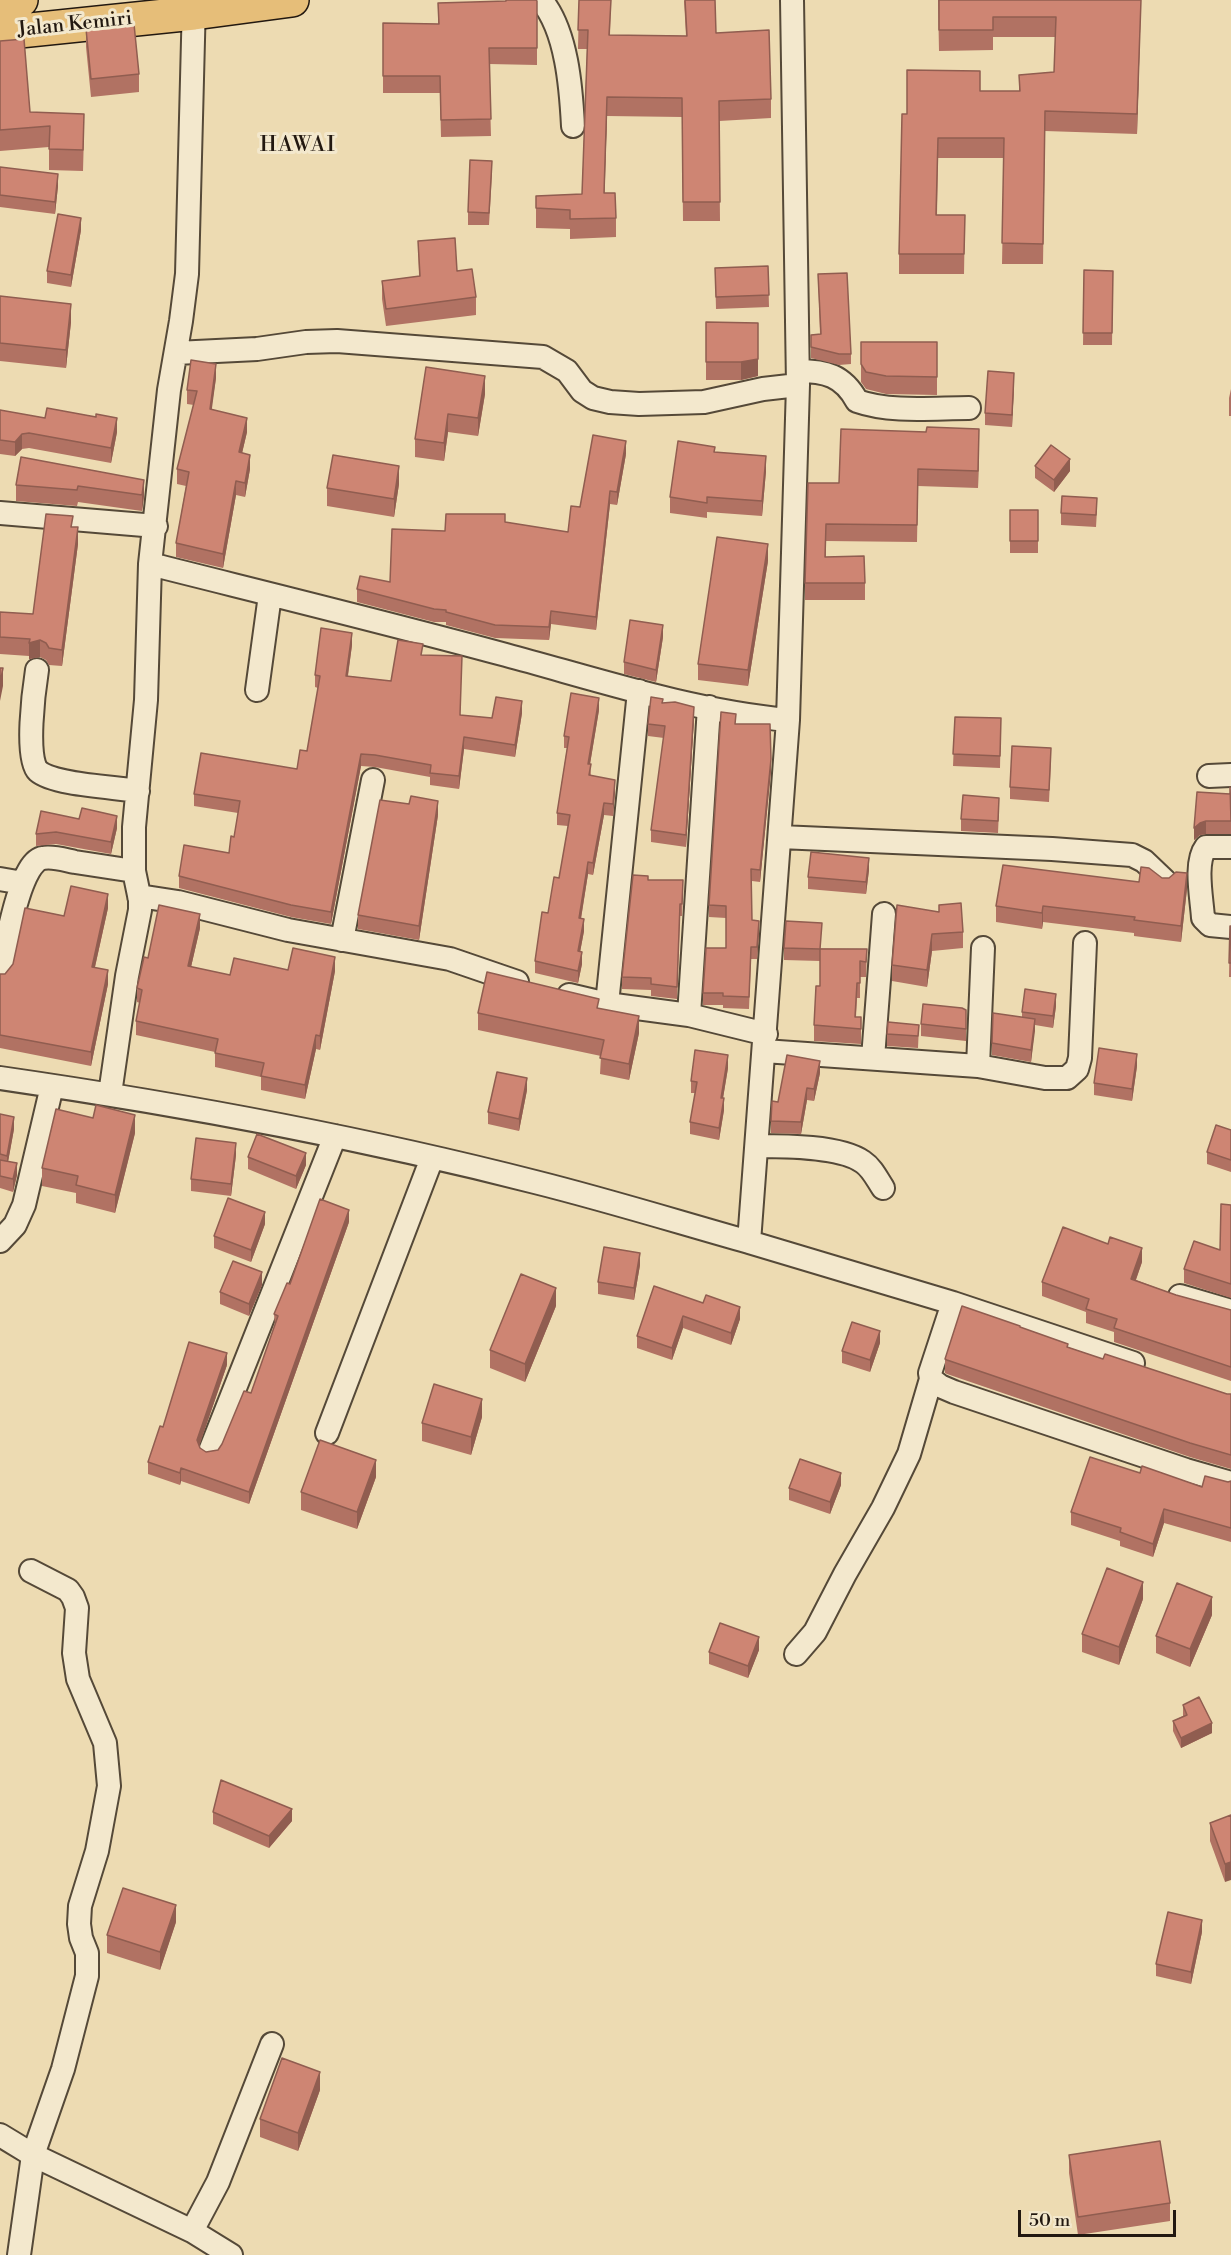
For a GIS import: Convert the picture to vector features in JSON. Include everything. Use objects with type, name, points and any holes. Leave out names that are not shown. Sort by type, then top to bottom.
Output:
[{"type":"highway","name":"Jalan Kemiri","points":[[0,3],[21,0]]},
{"type":"highway","name":"Jalan Kemiri","points":[[0,33],[194,6],[292,0]]},
{"type":"street","points":[[541,0],[558,30],[568,72],[573,126]]},
{"type":"street","points":[[749,1242],[788,720],[798,378],[792,0]]},
{"type":"street","points":[[110,1094],[127,976],[140,910],[134,871],[134,826],[146,700],[150,564],[156,526],[149,483],[176,353],[187,274],[194,6]]},
{"type":"street","points":[[176,353],[257,349],[306,342],[337,342],[543,357],[567,371],[582,392],[593,398],[639,404],[704,402],[763,389],[798,378],[829,373],[853,394],[857,401],[865,404],[969,408]]},
{"type":"street","points":[[0,513],[156,526]]},
{"type":"street","points":[[150,564],[639,691],[749,716],[788,720]]},
{"type":"street","points":[[257,690],[270,595]]},
{"type":"street","points":[[37,670],[31,728],[33,759],[37,770],[52,779],[138,791]]},
{"type":"street","points":[[607,1004],[639,691]]},
{"type":"street","points":[[689,1015],[709,707]]},
{"type":"street","points":[[342,940],[373,780]]},
{"type":"street","points":[[780,837],[1052,849],[1132,855],[1144,861],[1165,881]]},
{"type":"street","points":[[1231,847],[1206,847],[1200,864],[1203,918],[1210,925],[1231,927]]},
{"type":"street","points":[[0,975],[22,883],[31,865],[44,858],[134,871]]},
{"type":"street","points":[[0,879],[22,883]]},
{"type":"street","points":[[139,896],[178,902],[288,930],[450,959],[539,988],[607,1004],[689,1015],[765,1043],[873,1058],[978,1066],[1046,1078],[1067,1078],[1077,1069],[1080,1058],[1085,943]]},
{"type":"street","points":[[873,1058],[884,914]]},
{"type":"street","points":[[978,1066],[983,948]]},
{"type":"street","points":[[0,1078],[110,1094],[335,1136],[535,1182],[749,1242],[953,1303],[1148,1368]]},
{"type":"street","points":[[0,1241],[15,1225],[24,1205],[52,1086]]},
{"type":"street","points":[[210,1451],[335,1136]]},
{"type":"street","points":[[756,1146],[793,1147],[848,1154],[863,1161],[871,1168],[883,1188]]},
{"type":"street","points":[[327,1433],[432,1158]]},
{"type":"street","points":[[1180,1296],[1231,1311]]},
{"type":"street","points":[[796,1654],[814,1632],[883,1508],[909,1454],[931,1379],[930,1368],[953,1303]]},
{"type":"street","points":[[931,1379],[954,1392],[1231,1483]]},
{"type":"street","points":[[19,2255],[33,2155],[63,2069],[87,1976],[87,1953],[79,1924],[80,1906],[97,1851],[109,1786],[105,1743],[78,1679],[74,1653],[76,1608],[74,1597],[68,1590],[31,1571]]},
{"type":"street","points":[[192,2231],[218,2182],[272,2044]]},
{"type":"street","points":[[0,2134],[33,2155],[192,2231],[221,2253]]},
{"type":"building","points":[[579,0],[611,0],[609,35],[687,36],[685,0],[715,0],[716,33],[769,30],[771,99],[719,101],[720,202],[683,202],[682,98],[607,97],[604,193],[615,193],[616,218],[570,219],[570,210],[536,208],[536,196],[582,194],[588,30],[578,30]]},
{"type":"building","points":[[939,0],[1141,0],[1137,114],[1045,111],[1043,244],[1002,243],[1004,138],[938,138],[936,215],[965,215],[964,254],[899,254],[902,114],[907,114],[907,70],[980,71],[980,91],[1020,91],[1019,75],[1054,72],[1056,17],[993,17],[993,30],[939,30]]},
{"type":"building","points":[[537,1],[537,48],[489,48],[491,119],[441,120],[440,76],[383,76],[383,23],[439,24],[438,3]]},
{"type":"building","points":[[134,24],[139,74],[91,79],[86,29]]},
{"type":"building","points":[[24,39],[30,112],[84,114],[83,150],[49,149],[50,126],[0,130],[0,41]]},
{"type":"building","points":[[470,160],[492,161],[489,213],[468,212]]},
{"type":"building","points":[[0,167],[58,174],[55,202],[0,195]]},
{"type":"building","points":[[58,214],[81,218],[71,275],[47,271]]},
{"type":"building","points":[[455,238],[457,271],[472,269],[476,297],[386,309],[382,281],[420,276],[418,241]]},
{"type":"building","points":[[768,266],[769,295],[716,297],[715,268]]},
{"type":"building","points":[[1084,270],[1113,271],[1112,333],[1083,333]]},
{"type":"building","points":[[847,273],[851,354],[839,354],[811,347],[811,335],[821,334],[818,274]]},
{"type":"building","points":[[0,296],[71,304],[66,350],[0,343]]},
{"type":"building","points":[[706,322],[758,323],[758,359],[741,362],[706,362]]},
{"type":"building","points":[[861,342],[937,342],[937,377],[886,376],[866,372],[861,364]]},
{"type":"building","points":[[191,360],[216,364],[210,409],[247,418],[239,452],[250,455],[245,483],[236,481],[223,554],[176,543],[189,472],[177,469],[197,391],[187,390]]},
{"type":"building","points":[[426,367],[485,376],[478,418],[448,414],[444,443],[415,439]]},
{"type":"building","points":[[988,371],[1014,373],[1012,415],[985,413]]},
{"type":"building","points":[[47,408],[96,417],[96,414],[117,418],[111,448],[29,433],[22,434],[15,442],[0,440],[0,410],[45,418]]},
{"type":"building","points":[[927,427],[979,429],[978,471],[918,469],[917,525],[826,524],[825,557],[864,556],[865,583],[805,583],[808,483],[839,483],[841,429],[926,432]]},
{"type":"building","points":[[593,435],[626,441],[617,492],[610,491],[596,617],[551,611],[549,627],[495,625],[446,612],[446,610],[357,589],[360,576],[390,582],[392,529],[445,531],[446,514],[505,514],[505,522],[568,532],[571,506],[580,507]]},
{"type":"building","points":[[678,441],[715,447],[714,452],[766,456],[762,501],[707,497],[707,503],[670,497]]},
{"type":"building","points":[[1051,445],[1070,459],[1054,480],[1035,466]]},
{"type":"building","points":[[333,455],[399,466],[394,499],[327,488]]},
{"type":"building","points":[[21,457],[144,480],[142,495],[78,486],[77,490],[16,485]]},
{"type":"building","points":[[1062,496],[1097,498],[1096,515],[1061,513]]},
{"type":"building","points":[[1010,510],[1038,510],[1038,541],[1010,541]]},
{"type":"building","points":[[46,514],[73,516],[71,527],[78,527],[62,650],[49,648],[40,640],[29,643],[30,639],[0,637],[0,612],[33,614]]},
{"type":"building","points":[[717,537],[768,544],[748,670],[698,664]]},
{"type":"building","points":[[630,620],[663,625],[656,670],[624,662]]},
{"type":"building","points":[[321,628],[352,633],[346,676],[391,681],[398,640],[423,644],[421,655],[462,656],[460,715],[492,718],[496,697],[522,701],[515,745],[464,737],[459,776],[430,773],[431,765],[361,754],[331,912],[291,905],[179,876],[184,845],[229,853],[231,836],[234,837],[240,801],[194,794],[201,753],[297,769],[300,750],[307,751],[320,676],[315,675]]},
{"type":"building","points":[[571,693],[599,698],[588,764],[591,764],[589,775],[615,780],[613,804],[604,803],[593,863],[588,862],[579,918],[584,919],[578,951],[582,952],[578,971],[535,961],[542,912],[548,913],[554,877],[559,878],[570,815],[557,813],[569,737],[564,736]]},
{"type":"building","points":[[651,697],[663,699],[662,703],[675,702],[694,707],[686,835],[651,830],[665,726],[648,724]]},
{"type":"building","points":[[721,712],[736,714],[735,724],[770,724],[771,759],[760,870],[751,869],[752,920],[759,921],[757,947],[751,947],[749,997],[703,993],[706,948],[726,948],[726,906],[709,905]]},
{"type":"building","points":[[955,717],[1001,718],[1000,756],[953,754]]},
{"type":"building","points":[[1012,746],[1051,748],[1049,790],[1010,787]]},
{"type":"building","points":[[1230,787],[1231,821],[1206,821],[1194,828],[1197,792],[1230,794]]},
{"type":"building","points":[[963,795],[999,798],[998,821],[961,819]]},
{"type":"building","points":[[411,796],[438,801],[419,926],[358,915],[380,800],[409,804]]},
{"type":"building","points":[[82,808],[117,816],[111,842],[56,832],[36,834],[41,811],[79,819]]},
{"type":"building","points":[[811,852],[869,858],[866,882],[808,877]]},
{"type":"building","points":[[1003,865],[1139,882],[1141,867],[1149,868],[1162,878],[1169,878],[1176,872],[1187,873],[1181,926],[1134,920],[1135,917],[1043,906],[1042,913],[996,906]]},
{"type":"building","points":[[633,875],[648,876],[648,880],[683,880],[677,987],[651,984],[651,978],[622,977]]},
{"type":"building","points":[[71,886],[108,894],[92,967],[108,970],[91,1052],[0,1035],[0,974],[5,974],[13,964],[25,908],[64,916]]},
{"type":"building","points":[[961,903],[963,932],[932,934],[927,970],[892,965],[897,905],[939,912],[939,905]]},
{"type":"building","points":[[159,905],[200,914],[188,966],[230,975],[234,958],[288,970],[293,948],[335,957],[320,1036],[316,1035],[305,1085],[261,1076],[264,1063],[215,1053],[218,1039],[136,1021],[142,990],[137,988],[144,957],[148,958]]},
{"type":"building","points":[[786,921],[822,923],[820,949],[784,948]]},
{"type":"building","points":[[1230,926],[1231,963],[1229,963]]},
{"type":"building","points":[[820,949],[867,949],[866,962],[860,961],[860,983],[857,983],[855,1017],[861,1017],[861,1029],[814,1025],[816,986],[820,986]]},
{"type":"building","points":[[487,972],[599,999],[597,1008],[639,1016],[629,1064],[600,1058],[604,1040],[478,1013]]},
{"type":"building","points":[[1025,989],[1056,994],[1053,1016],[1022,1012]]},
{"type":"building","points":[[923,1004],[966,1010],[966,1029],[921,1024]]},
{"type":"building","points":[[993,1013],[1035,1019],[1031,1050],[992,1043]]},
{"type":"building","points":[[888,1022],[919,1025],[918,1036],[887,1034]]},
{"type":"building","points":[[1099,1048],[1137,1054],[1132,1089],[1094,1083]]},
{"type":"building","points":[[695,1050],[728,1055],[719,1128],[690,1122],[697,1082],[691,1081]]},
{"type":"building","points":[[787,1055],[820,1061],[814,1089],[807,1088],[801,1122],[771,1121],[772,1101],[778,1102]]},
{"type":"building","points":[[497,1072],[527,1078],[519,1119],[488,1112]]},
{"type":"building","points":[[96,1105],[135,1115],[115,1195],[76,1185],[78,1176],[42,1168],[56,1109],[93,1118]]},
{"type":"building","points":[[0,1114],[14,1117],[7,1156],[0,1154]]},
{"type":"building","points":[[1216,1125],[1231,1130],[1231,1160],[1207,1152]]},
{"type":"building","points":[[257,1134],[306,1153],[296,1176],[248,1157]]},
{"type":"building","points":[[196,1138],[236,1143],[231,1184],[191,1179]]},
{"type":"building","points":[[0,1160],[17,1163],[13,1179],[0,1176]]},
{"type":"building","points":[[228,1198],[265,1212],[251,1250],[214,1236]]},
{"type":"building","points":[[320,1199],[349,1210],[249,1492],[181,1468],[180,1473],[148,1462],[160,1426],[163,1427],[189,1342],[227,1353],[197,1440],[200,1448],[206,1452],[218,1450],[222,1444],[244,1391],[251,1393],[278,1316],[274,1314],[287,1283],[290,1284]]},
{"type":"building","points":[[1221,1204],[1231,1205],[1231,1284],[1184,1269],[1194,1241],[1220,1250]]},
{"type":"building","points":[[1063,1227],[1108,1244],[1110,1237],[1142,1248],[1131,1279],[1176,1295],[1231,1310],[1231,1367],[1114,1328],[1117,1319],[1086,1309],[1089,1299],[1042,1282]]},
{"type":"building","points":[[604,1247],[640,1253],[634,1288],[598,1282]]},
{"type":"building","points":[[233,1261],[262,1272],[249,1304],[220,1292]]},
{"type":"building","points":[[521,1274],[556,1288],[525,1364],[490,1350]]},
{"type":"building","points":[[654,1286],[703,1303],[706,1295],[740,1307],[731,1333],[683,1316],[672,1348],[637,1336]]},
{"type":"building","points":[[962,1306],[1103,1359],[1105,1354],[1231,1394],[1231,1455],[945,1359]]},
{"type":"building","points":[[852,1322],[880,1331],[870,1360],[842,1351]]},
{"type":"building","points":[[434,1384],[482,1399],[471,1437],[422,1423]]},
{"type":"building","points":[[320,1440],[376,1460],[357,1512],[301,1492]]},
{"type":"building","points":[[1090,1457],[1140,1473],[1142,1466],[1202,1487],[1205,1476],[1231,1481],[1231,1528],[1164,1509],[1153,1544],[1120,1532],[1121,1528],[1071,1512]]},
{"type":"building","points":[[800,1459],[841,1473],[830,1502],[789,1488]]},
{"type":"building","points":[[1107,1568],[1143,1582],[1119,1647],[1082,1634]]},
{"type":"building","points":[[1177,1583],[1212,1597],[1190,1649],[1156,1636]]},
{"type":"building","points":[[720,1623],[759,1637],[748,1666],[709,1652]]},
{"type":"building","points":[[1199,1697],[1212,1723],[1181,1738],[1173,1721],[1187,1715],[1183,1705]]},
{"type":"building","points":[[221,1780],[292,1809],[269,1836],[213,1812]]},
{"type":"building","points":[[1231,1815],[1231,1862],[1225,1864],[1210,1823]]},
{"type":"building","points":[[123,1888],[176,1905],[160,1952],[107,1935]]},
{"type":"building","points":[[1168,1912],[1202,1920],[1191,1972],[1156,1964]]},
{"type":"building","points":[[282,2058],[320,2072],[298,2133],[260,2119]]},
{"type":"building","points":[[1160,2141],[1170,2203],[1078,2217],[1069,2155]]},
{"type":"district","name":"HAWAI","points":[[298,146]]}]
